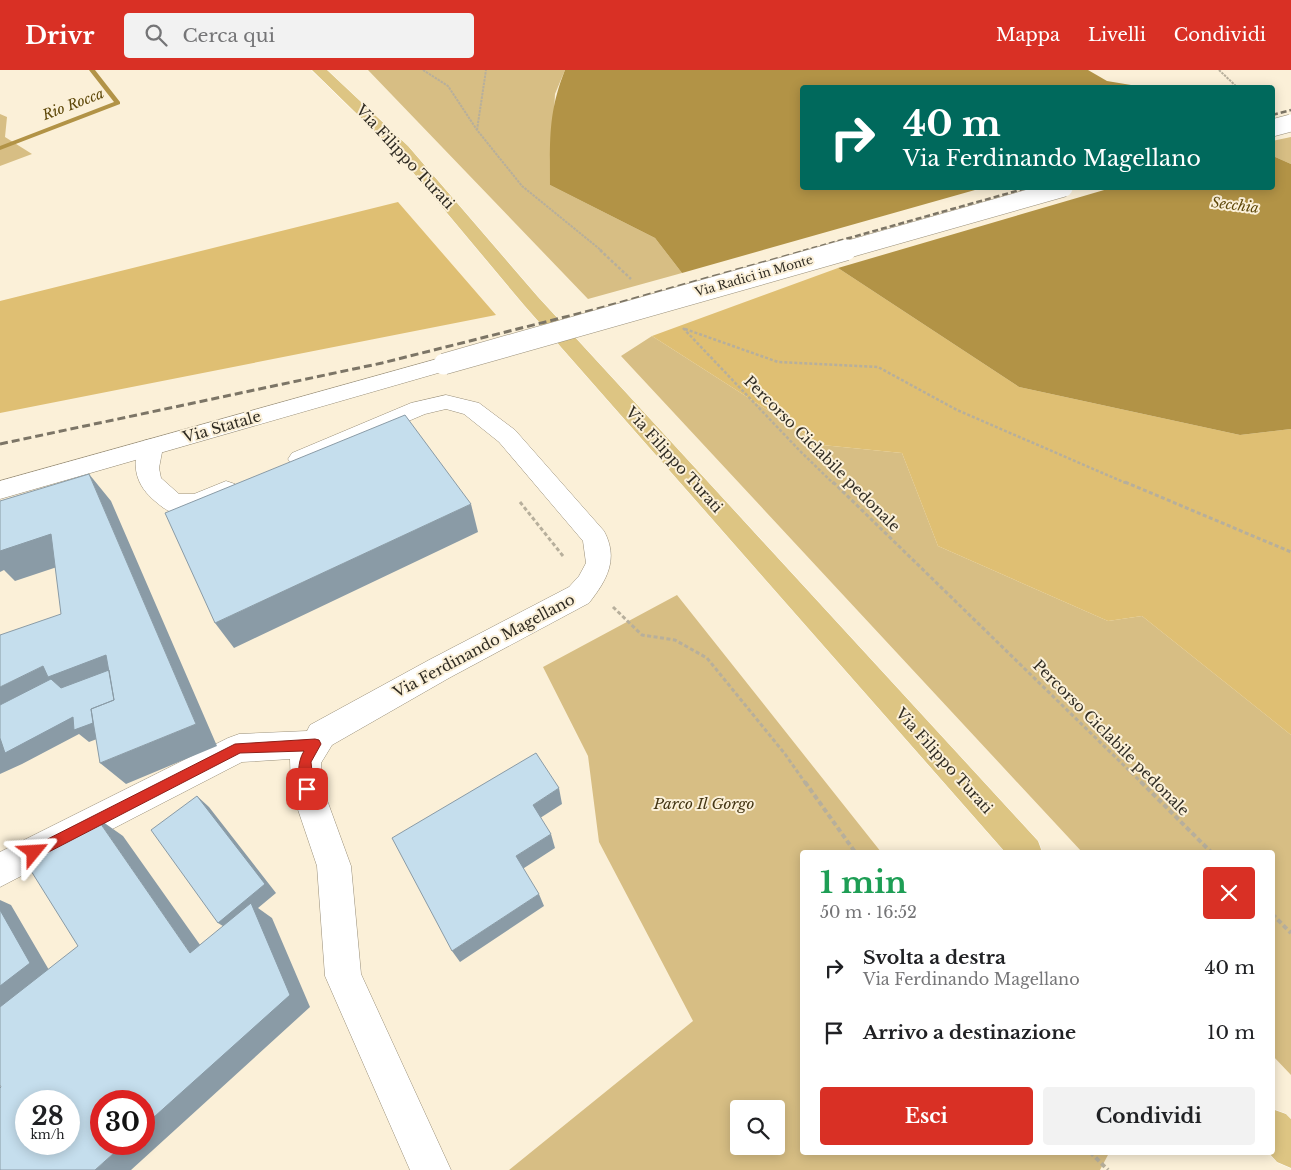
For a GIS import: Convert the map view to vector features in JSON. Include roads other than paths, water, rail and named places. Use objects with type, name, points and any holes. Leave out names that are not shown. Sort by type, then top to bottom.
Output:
[{"type":"main road","name":"Via Filippo Turati","points":[[319,70],[402,150],[531,301],[1024,850]]},
{"type":"main road","points":[[1275,1131],[1291,1148]]},
{"type":"street","points":[[1275,127],[1291,123]]},
{"type":"street","name":"Via Radici in Monte","points":[[444,364],[1057,190]]},
{"type":"street","name":"Via Statale","points":[[0,490],[444,364]]},
{"type":"street","name":"Via Ferdinando Magellano","points":[[274,470],[418,408],[446,402],[470,408],[508,436],[595,538],[599,563],[589,583],[579,595],[439,669],[321,735],[305,761],[307,789],[334,866],[343,976],[431,1170]]},
{"type":"street","points":[[151,446],[146,467],[149,483],[174,503],[197,503],[248,481]]},
{"type":"street","points":[[0,870],[239,748],[315,744]]},
{"type":"water","points":[[565,70],[1088,70],[1107,81],[1131,85],[800,85],[800,190],[975,190],[682,273],[655,238],[550,185],[551,127],[559,85]]},
{"type":"water","name":"Secchia","points":[[1275,157],[1291,164],[1291,429],[1240,435],[1019,387],[838,268],[1104,190],[1275,190]]},
{"type":"waterway","name":"Rio Rocca","points":[[0,148],[118,103],[92,70]]},
{"type":"railway","points":[[1275,114],[1291,110]]},
{"type":"railway","points":[[803,251],[1020,190]]},
{"type":"railway","points":[[0,444],[382,363],[597,309],[808,250]]},
{"type":"park label","name":"Parco Il Gorgo","points":[[704,804]]}]
